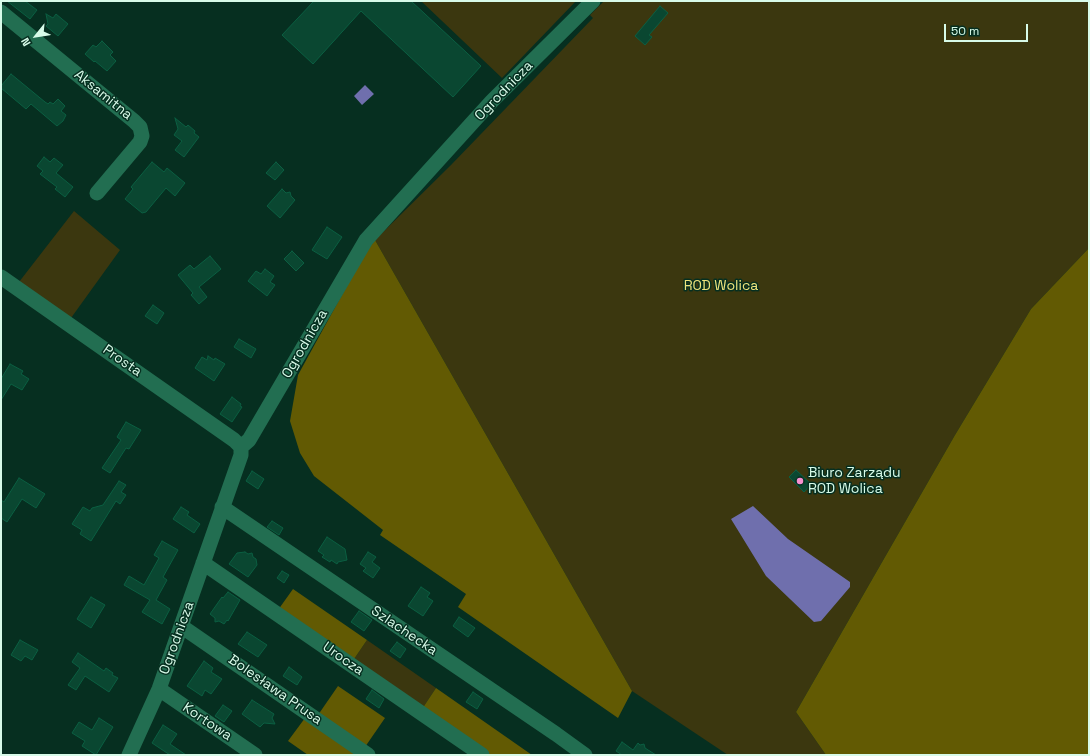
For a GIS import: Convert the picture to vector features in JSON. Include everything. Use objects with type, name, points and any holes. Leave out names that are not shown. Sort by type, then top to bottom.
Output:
[{"type":"street","name":"Ogrodnicza","points":[[129,755],[159,689],[182,626],[241,455],[241,447],[244,446],[248,440],[366,240],[492,101],[593,1]]},
{"type":"street","name":"Aksamitna","points":[[1,12],[140,127],[142,136],[140,142],[97,193]]},
{"type":"street","name":"Prosta","points":[[1,277],[234,440],[241,447]]},
{"type":"street","name":"Szlachecka","points":[[222,508],[585,755]]},
{"type":"street","name":"Urocza","points":[[203,563],[482,755]]},
{"type":"street","name":"Bolesława Prusa","points":[[182,626],[368,755]]},
{"type":"street","name":"Kortowa","points":[[159,689],[255,755]]},
{"type":"green space","points":[[421,1],[576,1],[502,78]]},
{"type":"green space","name":"ROD Wolica","points":[[604,1],[1089,1],[1089,248],[1031,309],[955,435],[796,712],[826,755],[728,755],[632,691],[375,240],[451,165],[593,18],[590,15]]},
{"type":"green space","points":[[74,211],[120,250],[71,318],[19,282]]},
{"type":"green space","points":[[367,640],[436,688],[422,709],[352,662]]},
{"type":"shaded area","points":[[375,240],[632,691],[618,718],[458,607],[466,594],[380,535],[383,530],[314,476],[300,453],[290,421],[298,375],[367,249]]},
{"type":"shaded area","points":[[1089,248],[1089,755],[826,755],[796,712],[955,435],[1031,309]]},
{"type":"shaded area","points":[[293,589],[367,640],[352,662],[278,610]]},
{"type":"shaded area","points":[[338,686],[385,718],[365,747],[318,715]]},
{"type":"shaded area","points":[[436,688],[532,755],[487,755],[422,709]]},
{"type":"shaded area","points":[[305,718],[358,755],[308,755],[288,741]]},
{"type":"water","points":[[365,85],[374,94],[362,105],[354,96]]},
{"type":"water","points":[[753,506],[788,539],[850,582],[850,587],[821,621],[814,622],[766,576],[731,519]]},
{"type":"building","points":[[7,1],[25,1],[37,10],[30,19]]},
{"type":"building","points":[[314,1],[411,1],[481,66],[453,97],[361,11],[313,64],[282,35]]},
{"type":"building","points":[[660,6],[668,13],[649,35],[652,37],[645,45],[635,36]]},
{"type":"building","points":[[46,14],[53,18],[56,14],[68,24],[58,36],[46,26],[48,24]]},
{"type":"building","points":[[102,41],[113,52],[110,55],[116,61],[107,71],[85,54],[93,45],[96,47]]},
{"type":"building","points":[[11,74],[48,104],[50,102],[53,104],[58,99],[65,106],[61,111],[66,115],[63,121],[57,126],[31,104],[26,109],[1,88]]},
{"type":"building","points":[[175,118],[186,127],[188,125],[199,137],[184,157],[175,150],[182,141],[174,135],[178,129]]},
{"type":"building","points":[[44,157],[50,162],[54,158],[63,165],[56,173],[73,187],[65,197],[55,189],[57,187],[40,174],[43,171],[37,166]]},
{"type":"building","points":[[152,162],[164,172],[167,168],[185,183],[175,196],[166,188],[146,212],[142,213],[125,199],[133,189],[131,187]]},
{"type":"building","points":[[276,162],[284,170],[275,180],[266,173]]},
{"type":"building","points":[[282,189],[286,193],[290,192],[291,196],[295,200],[280,218],[267,206]]},
{"type":"building","points":[[327,227],[342,237],[327,259],[312,250]]},
{"type":"building","points":[[292,251],[304,263],[296,271],[284,259]]},
{"type":"building","points":[[210,256],[221,269],[199,287],[207,297],[199,304],[191,295],[193,293],[178,275],[190,265],[194,269]]},
{"type":"building","points":[[265,269],[274,276],[270,282],[275,285],[267,296],[248,281],[256,271],[261,274]]},
{"type":"building","points":[[153,305],[164,313],[157,324],[145,316]]},
{"type":"building","points":[[239,339],[256,349],[251,358],[234,347]]},
{"type":"building","points":[[208,356],[225,364],[214,381],[195,368],[202,357],[207,360]]},
{"type":"building","points":[[10,364],[23,371],[21,374],[29,379],[22,390],[11,384],[1,400],[1,379]]},
{"type":"building","points":[[232,397],[241,404],[240,406],[242,407],[232,422],[220,414]]},
{"type":"building","points":[[126,422],[141,430],[129,449],[126,448],[110,473],[102,468],[121,440],[117,437]]},
{"type":"building","name":"Biuro Zarządu ROD Wolica","points":[[796,470],[811,484],[804,492],[789,477]]},
{"type":"building","points":[[252,471],[264,479],[258,489],[246,481]]},
{"type":"building","points":[[19,478],[45,494],[36,508],[22,499],[7,522],[1,518],[1,500],[4,502]]},
{"type":"building","points":[[119,481],[126,485],[121,492],[126,495],[120,504],[116,501],[91,541],[80,534],[82,530],[72,524],[83,507],[90,511],[92,508],[103,505]]},
{"type":"building","points":[[181,507],[189,512],[187,515],[200,524],[194,533],[173,519]]},
{"type":"building","points":[[272,521],[283,528],[279,535],[267,527]]},
{"type":"building","points":[[327,537],[345,549],[347,560],[338,562],[337,564],[322,557],[324,555],[318,551]]},
{"type":"building","points":[[162,541],[178,550],[163,577],[167,580],[156,600],[170,609],[162,624],[142,612],[150,600],[124,585],[129,576],[144,585],[159,558],[154,555]]},
{"type":"building","points":[[245,552],[248,554],[252,553],[253,557],[256,559],[257,565],[248,577],[229,564],[237,553]]},
{"type":"building","points":[[368,552],[376,557],[372,562],[380,568],[373,578],[363,571],[366,568],[360,564]]},
{"type":"building","points":[[282,571],[289,575],[284,583],[277,578]]},
{"type":"building","points":[[421,587],[430,593],[427,597],[433,601],[423,616],[408,606]]},
{"type":"building","points":[[228,592],[240,600],[228,621],[227,620],[224,624],[219,621],[215,622],[215,618],[210,614],[222,597],[223,598]]},
{"type":"building","points":[[91,597],[105,605],[91,628],[77,619]]},
{"type":"building","points":[[359,611],[372,620],[364,631],[351,622]]},
{"type":"building","points":[[459,617],[475,628],[468,637],[453,626]]},
{"type":"building","points":[[247,632],[267,645],[258,657],[238,644]]},
{"type":"building","points":[[20,640],[38,650],[32,660],[25,656],[21,661],[11,655]]},
{"type":"building","points":[[397,642],[406,649],[400,658],[390,651]]},
{"type":"building","points":[[78,653],[104,671],[106,668],[113,673],[112,675],[118,678],[109,692],[85,676],[76,690],[68,685],[80,668],[72,662]]},
{"type":"building","points":[[204,661],[213,668],[211,672],[222,679],[211,694],[205,690],[202,696],[187,686]]},
{"type":"building","points":[[289,667],[302,677],[297,685],[283,676]]},
{"type":"building","points":[[372,690],[384,699],[379,708],[366,699]]},
{"type":"building","points":[[473,692],[483,699],[477,709],[466,702]]},
{"type":"building","points":[[252,700],[274,714],[272,718],[275,724],[264,723],[260,727],[242,714]]},
{"type":"building","points":[[223,705],[232,711],[224,722],[215,716]]},
{"type":"building","points":[[99,718],[113,727],[96,755],[82,746],[85,741],[72,733],[79,722],[92,730]]},
{"type":"building","points":[[163,725],[177,734],[170,744],[186,755],[170,755],[152,743]]},
{"type":"building","points":[[622,742],[633,750],[638,743],[640,745],[644,744],[645,748],[656,755],[622,755],[616,751]]},
{"type":"place","name":"Biuro Zarządu ROD Wolica","points":[[800,481]]}]
